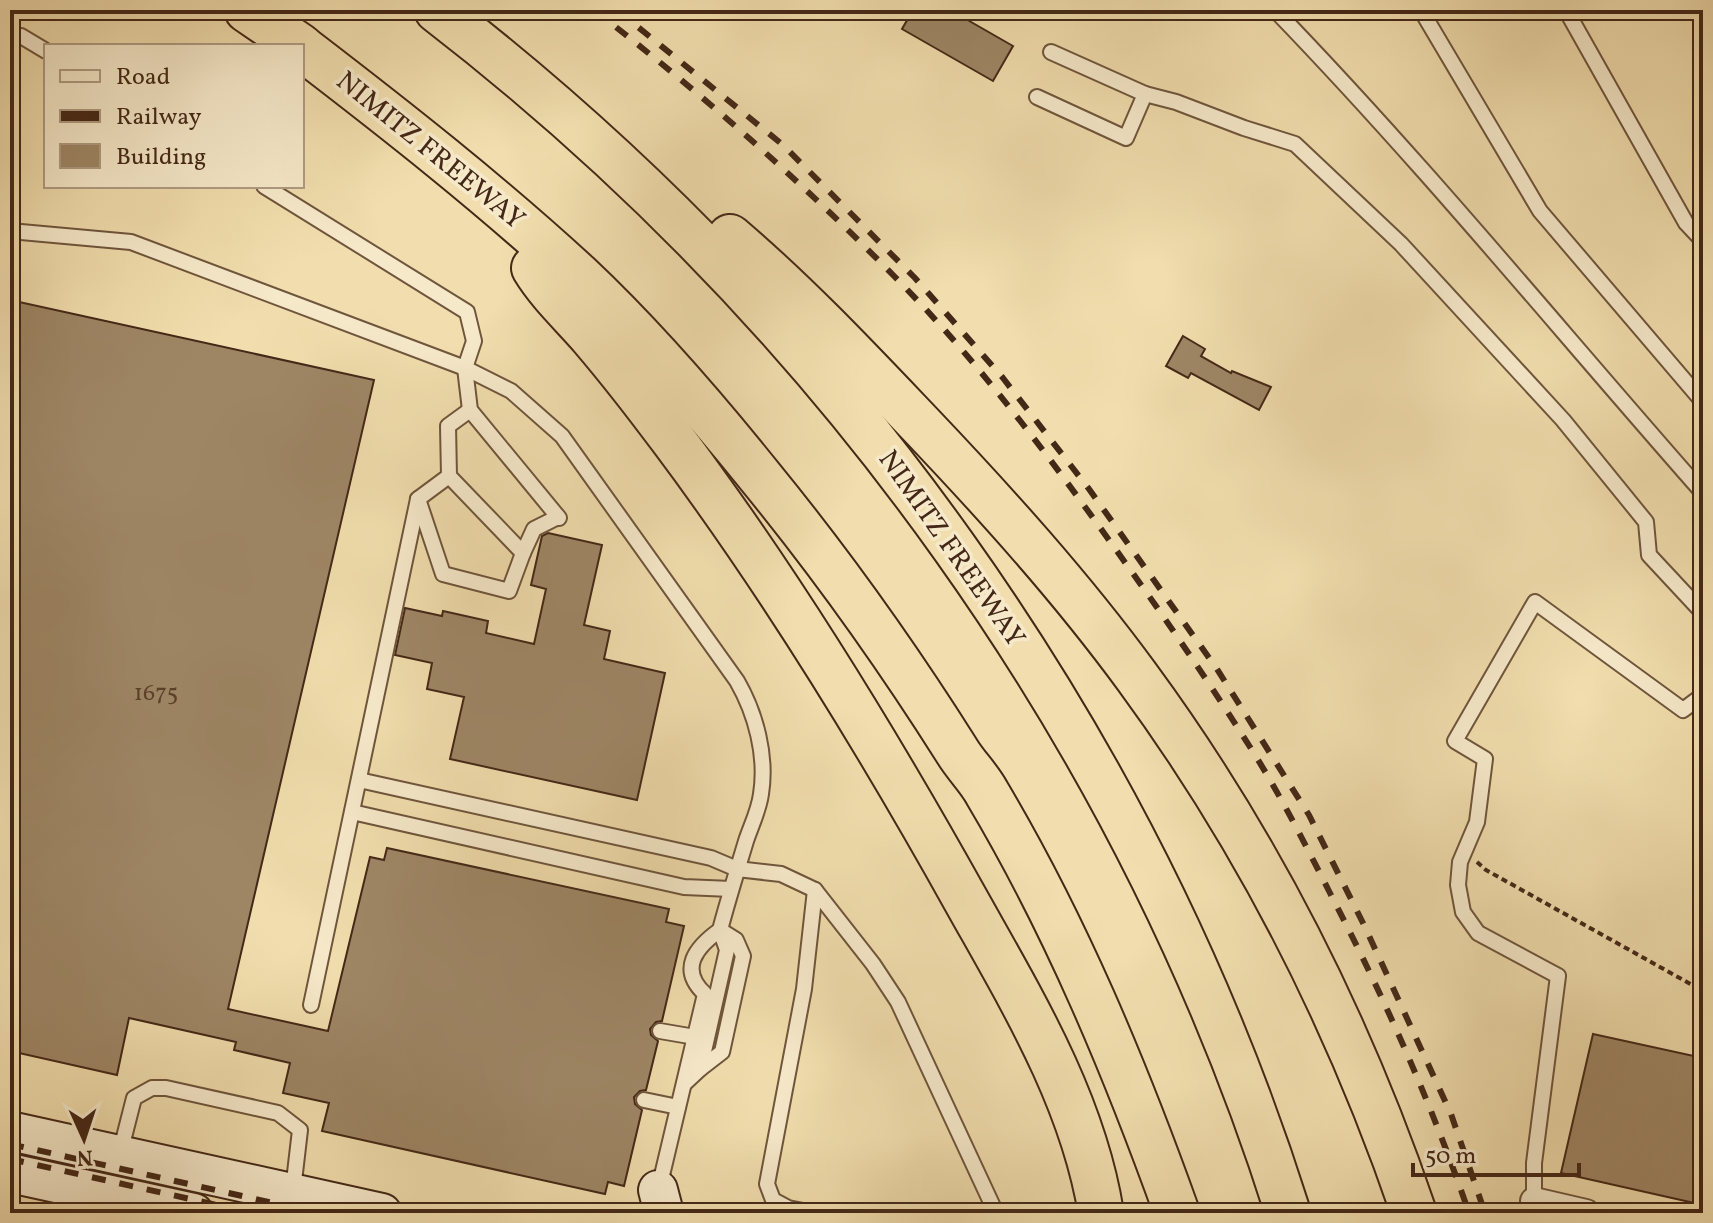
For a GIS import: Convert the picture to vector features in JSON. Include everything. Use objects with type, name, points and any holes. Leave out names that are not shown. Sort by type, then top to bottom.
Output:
[{"type":"highway","name":"NIMITZ FREEWAY","points":[[247,10],[297,44]]},
{"type":"highway","name":"NIMITZ FREEWAY","points":[[437,10],[537,91],[662,204],[779,327],[872,438],[986,594],[1088,758],[1156,887],[1230,1053],[1288,1213]]},
{"type":"highway","name":"NIMITZ FREEWAY","points":[[304,49],[488,194],[581,278],[703,407],[795,518],[881,634],[959,755],[985,788],[1053,916],[1118,1058],[1177,1213]]},
{"type":"highway","points":[[537,91],[700,211],[816,316],[993,503],[1118,652],[1221,801],[1293,929],[1359,1069],[1414,1213]]},
{"type":"highway","points":[[488,194],[537,273],[649,408],[741,533],[876,741],[976,917],[1057,1070],[1080,1128],[1101,1213]]},
{"type":"main road","points":[[10,1131],[382,1213]]},
{"type":"main road","points":[[10,1173],[184,1212]]},
{"type":"street","points":[[184,1212],[188,1171]]},
{"type":"street","points":[[1536,1207],[1586,1213]]},
{"type":"lane","points":[[1275,10],[1342,81],[1703,493]]},
{"type":"lane","points":[[1421,10],[1540,211],[1703,402]]},
{"type":"lane","points":[[1566,10],[1686,223],[1703,241]]},
{"type":"lane","points":[[21,36],[44,50]]},
{"type":"lane","points":[[1051,52],[1145,94],[1295,144],[1401,244],[1563,420],[1646,522],[1649,555],[1703,613]]},
{"type":"lane","points":[[1037,97],[1126,138],[1145,94]]},
{"type":"lane","points":[[267,188],[467,312],[474,341],[465,368],[470,410],[559,518],[534,529],[509,591],[443,574],[418,499]]},
{"type":"lane","points":[[10,231],[131,242],[465,368],[511,391],[562,436],[751,705],[762,765],[761,795],[720,930],[727,950],[700,1069],[684,1084]]},
{"type":"lane","points":[[470,410],[448,426],[449,476],[523,553]]},
{"type":"lane","points":[[311,1005],[418,499],[449,476]]},
{"type":"lane","points":[[1536,1207],[1534,1163],[1558,976],[1478,933],[1463,912],[1458,885],[1460,862],[1477,822],[1485,759],[1455,741],[1535,602],[1683,710],[1703,695]]},
{"type":"lane","points":[[359,780],[711,858],[737,869],[781,874],[815,890],[873,964],[898,1002],[996,1213]]},
{"type":"lane","points":[[352,812],[684,887],[731,889]]},
{"type":"lane","points":[[813,1213],[788,1208],[773,1200],[767,1184],[804,989],[815,890]]},
{"type":"lane","points":[[658,1205],[705,994],[692,978],[692,965],[703,942],[720,930]]},
{"type":"lane","points":[[660,1031],[695,1037]]},
{"type":"lane","points":[[120,1156],[134,1098],[152,1088],[180,1091],[278,1113],[300,1130],[293,1195]]},
{"type":"lane","points":[[644,1100],[678,1107]]},
{"type":"path","points":[[1467,841],[1477,862],[1486,870],[1703,991]]},
{"type":"building","points":[[913,10],[950,10],[1013,46],[993,81],[902,29]]},
{"type":"building","points":[[10,300],[374,380],[228,1009],[328,1031],[370,857],[384,860],[387,848],[669,909],[666,922],[684,926],[662,1021],[656,1022],[650,1029],[651,1035],[658,1041],[646,1090],[634,1097],[635,1104],[642,1110],[624,1186],[608,1182],[605,1194],[322,1131],[329,1103],[283,1093],[290,1063],[234,1050],[236,1042],[129,1018],[117,1075],[10,1051]]},
{"type":"building","points":[[1183,336],[1205,349],[1201,356],[1231,373],[1271,387],[1259,410],[1191,373],[1188,378],[1166,366]]},
{"type":"building","points":[[548,533],[602,545],[584,625],[610,631],[604,659],[665,673],[637,800],[450,759],[464,697],[427,689],[432,663],[395,655],[405,608],[442,616],[443,611],[488,621],[486,633],[534,644],[546,589],[531,585],[542,536]]},
{"type":"building","points":[[1593,1034],[1703,1058],[1703,1205],[1561,1173]]},
{"type":"railway","points":[[594,10],[748,138],[894,276],[982,373],[1088,511],[1217,696],[1292,819],[1388,1011],[1423,1090],[1469,1213]]},
{"type":"railway","points":[[617,10],[783,145],[915,278],[1003,378],[1089,489],[1217,669],[1309,815],[1365,927],[1451,1114],[1485,1213]]},
{"type":"railway","points":[[10,1144],[318,1213]]},
{"type":"railway","points":[[10,1159],[253,1213]]}]
